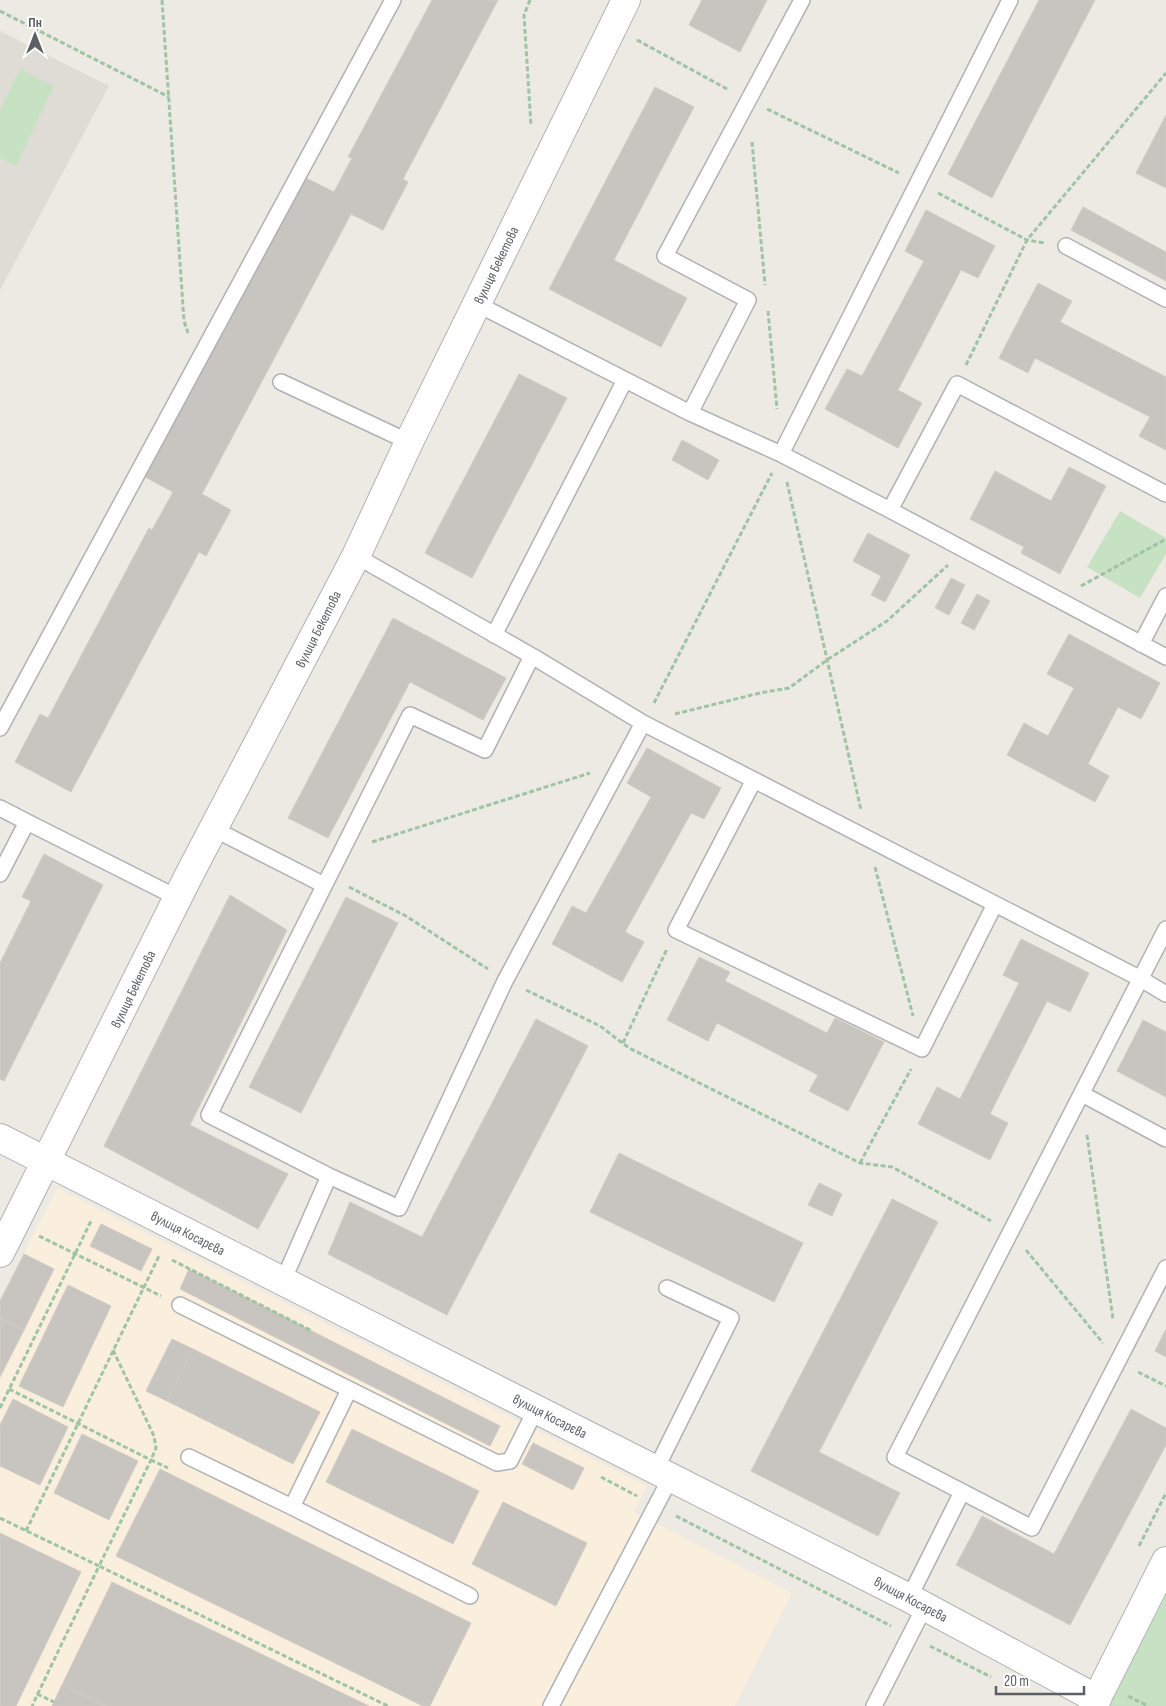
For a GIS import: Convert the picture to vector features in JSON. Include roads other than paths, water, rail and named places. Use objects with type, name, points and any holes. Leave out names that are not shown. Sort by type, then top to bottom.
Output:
[{"type":"street","name":"вулиця Бекетова","points":[[0,1253],[178,898],[356,556],[408,442],[626,0]]},
{"type":"street","name":"вулиця Косарєва","points":[[0,1138],[917,1602],[1095,1702]]},
{"type":"street","points":[[1095,1702],[1166,1561]]},
{"type":"lane","points":[[0,728],[210,349],[393,0]]},
{"type":"lane","points":[[690,413],[748,300],[665,256],[802,0]]},
{"type":"lane","points":[[781,454],[1010,0]]},
{"type":"lane","points":[[1066,246],[1166,299]]},
{"type":"lane","points":[[477,304],[690,413],[781,454],[1166,657]]},
{"type":"lane","points":[[494,635],[625,380]]},
{"type":"lane","points":[[281,382],[408,442]]},
{"type":"lane","points":[[890,510],[957,384],[1166,494]]},
{"type":"lane","points":[[356,556],[532,656],[643,723],[1141,979],[1166,994]]},
{"type":"lane","points":[[1141,644],[1166,596]]},
{"type":"lane","points":[[532,656],[485,750],[410,714],[208,1115],[329,1176],[399,1208],[505,981],[643,723]]},
{"type":"lane","points":[[754,780],[676,930],[922,1049],[995,904]]},
{"type":"lane","points":[[0,808],[178,898]]},
{"type":"lane","points":[[0,874],[27,822]]},
{"type":"lane","points":[[214,829],[324,884]]},
{"type":"lane","points":[[1166,929],[895,1457],[1032,1528],[1166,1268]]},
{"type":"lane","points":[[1082,1094],[1166,1139]]},
{"type":"lane","points":[[284,1281],[329,1176]]},
{"type":"lane","points":[[551,1706],[663,1473],[731,1318],[667,1288]]},
{"type":"lane","points":[[180,1305],[497,1464],[510,1461],[536,1409]]},
{"type":"lane","points":[[292,1507],[349,1390]]},
{"type":"lane","points":[[189,1457],[470,1596]]},
{"type":"lane","points":[[874,1706],[910,1636],[917,1602],[962,1492]]}]
